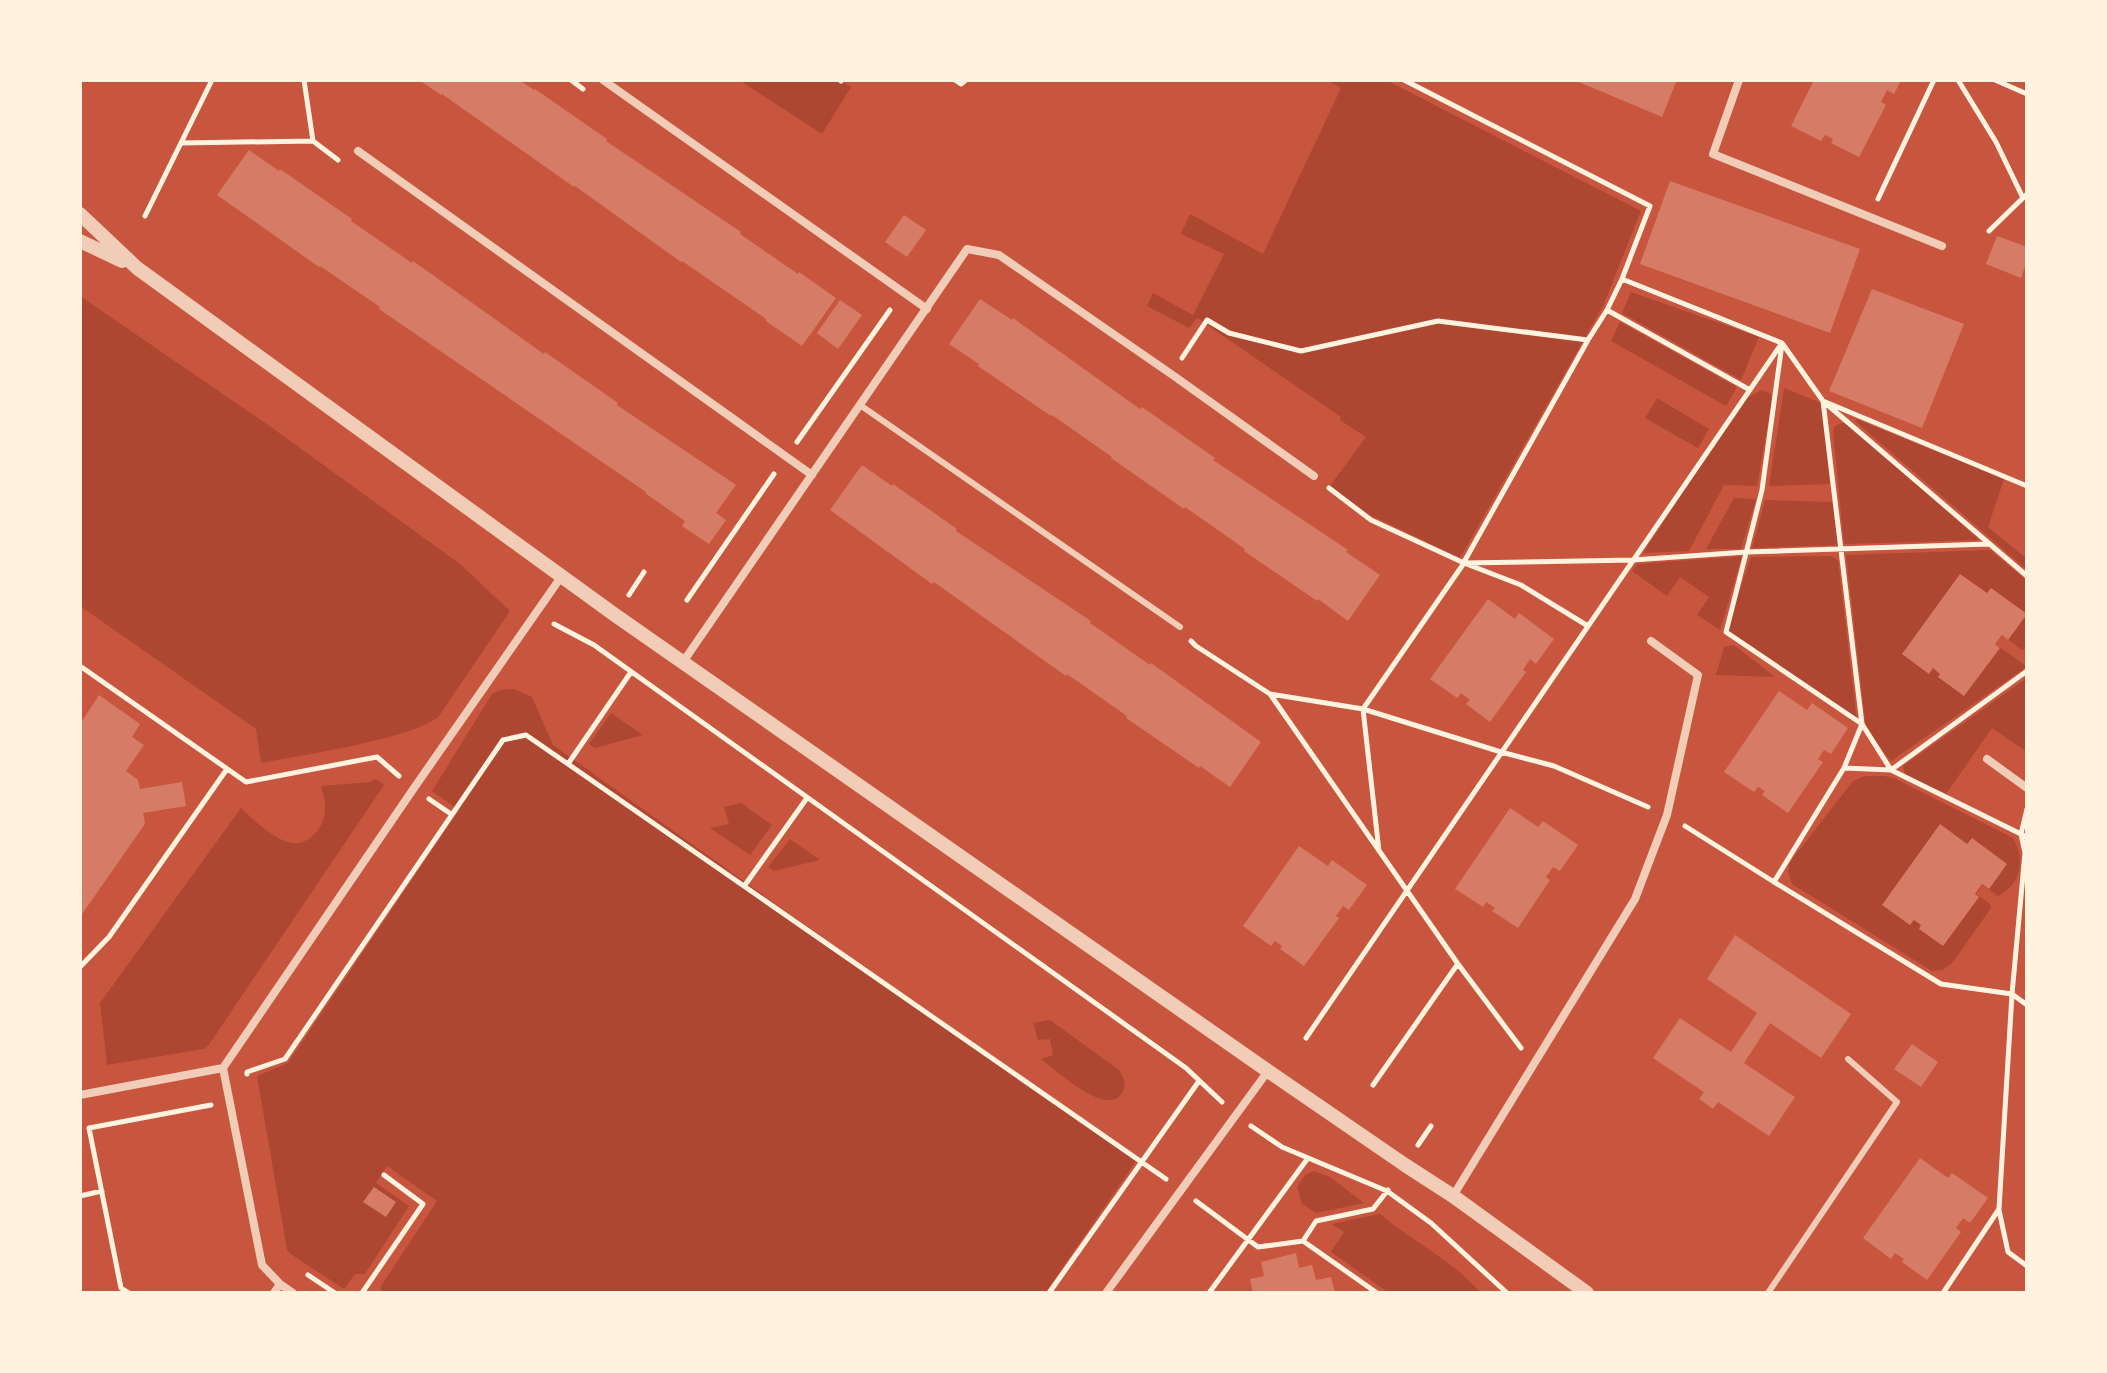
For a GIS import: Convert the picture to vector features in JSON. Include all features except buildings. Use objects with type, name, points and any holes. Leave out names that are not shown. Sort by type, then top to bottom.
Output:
[{"type":"street","points":[[603,80],[927,309]]},
{"type":"street","points":[[1739,80],[1713,154],[1942,246]]},
{"type":"street","points":[[358,151],[812,475]]},
{"type":"street","points":[[80,214],[137,268],[561,577],[1268,1071],[1453,1196],[1587,1293]]},
{"type":"street","points":[[80,241],[137,268]]},
{"type":"street","points":[[683,662],[967,249],[999,255],[1314,476]]},
{"type":"street","points":[[80,1095],[223,1068],[561,577]]},
{"type":"street","points":[[1453,1196],[1635,899],[1667,815],[1698,675],[1651,641]]},
{"type":"street","points":[[1987,759],[2027,788]]},
{"type":"street","points":[[223,1068],[262,1265],[293,1293]]},
{"type":"street","points":[[1108,1292],[1268,1071]]},
{"type":"street","points":[[274,1293],[280,1284]]},
{"type":"lane","points":[[860,405],[1180,627]]},
{"type":"lane","points":[[1768,1293],[1897,1102],[1848,1059]]},
{"type":"path","points":[[145,216],[212,80]]},
{"type":"path","points":[[304,80],[313,141]]},
{"type":"path","points":[[571,80],[584,89]]},
{"type":"path","points":[[955,80],[961,84],[966,80]]},
{"type":"path","points":[[1379,852],[1363,709],[1464,563],[1607,310],[1650,206],[1404,80]]},
{"type":"path","points":[[1870,217],[1934,80]]},
{"type":"path","points":[[1958,80],[2025,196],[1989,231]]},
{"type":"path","points":[[1995,80],[2027,94]]},
{"type":"path","points":[[181,143],[313,141],[349,168]]},
{"type":"path","points":[[1622,279],[1782,343],[1823,401],[2027,576]]},
{"type":"path","points":[[687,600],[890,310],[878,301]]},
{"type":"path","points":[[1607,310],[1750,390]]},
{"type":"path","points":[[1171,374],[1207,320],[1229,333],[1301,351],[1438,321],[1588,340]]},
{"type":"path","points":[[1306,1038],[1782,343]]},
{"type":"path","points":[[1782,343],[1762,486],[1726,632],[1862,724],[1891,770]]},
{"type":"path","points":[[1823,401],[2027,486]]},
{"type":"path","points":[[1774,882],[1844,768],[1862,724],[1823,401]]},
{"type":"path","points":[[1314,476],[1371,520],[1464,563],[1521,585],[1588,626]]},
{"type":"path","points":[[1464,563],[1633,560],[1746,552],[1990,543]]},
{"type":"path","points":[[535,614],[594,645],[1186,1068],[1236,1115],[1282,1147],[1387,1191],[1431,1223],[1507,1293]]},
{"type":"path","points":[[1180,627],[1196,646],[1270,694],[1458,964],[1533,1065]]},
{"type":"path","points":[[80,666],[246,782],[377,757],[451,814]]},
{"type":"path","points":[[1891,770],[2027,671]]},
{"type":"path","points":[[568,764],[631,672]]},
{"type":"path","points":[[1270,694],[1363,709],[1554,766],[1667,815],[1941,984],[2012,994],[2027,1005]]},
{"type":"path","points":[[129,1293],[121,1288],[89,1128],[252,1098],[247,1072],[285,1059],[503,740],[526,735],[1142,1161],[1258,1247],[1303,1241],[1377,1293]]},
{"type":"path","points":[[80,967],[109,937],[227,768]]},
{"type":"path","points":[[1844,768],[1891,770],[2024,836]]},
{"type":"path","points":[[745,885],[807,798]]},
{"type":"path","points":[[2027,809],[1999,1209],[2008,1252],[2027,1266]]},
{"type":"path","points":[[1373,1085],[1458,964]]},
{"type":"path","points":[[1049,1293],[1199,1081]]},
{"type":"path","points":[[1209,1293],[1308,1158]]},
{"type":"path","points":[[362,1293],[423,1204],[384,1175]]},
{"type":"path","points":[[80,1196],[102,1191]]},
{"type":"path","points":[[1303,1241],[1316,1221],[1373,1209],[1387,1191]]},
{"type":"path","points":[[1943,1293],[1999,1209]]},
{"type":"path","points":[[295,1267],[335,1293]]},
{"type":"shaded area","points":[[739,80],[839,80],[851,87],[822,134]]},
{"type":"shaded area","points":[[1327,80],[1386,80],[1641,211],[1603,306],[1460,558],[1370,515],[1330,486],[1366,437],[1197,318],[1189,328],[1147,306],[1153,293],[1193,315],[1224,254],[1181,234],[1190,214],[1263,254],[1341,88]]},
{"type":"shaded area","points":[[1631,292],[1759,337],[1741,380],[1622,313]]},
{"type":"shaded area","points":[[80,296],[271,427],[460,564],[510,611],[439,716],[427,724],[383,739],[261,763],[256,729],[80,606]]},
{"type":"shaded area","points":[[1620,322],[1737,387],[1726,406],[1611,341]]},
{"type":"shaded area","points":[[1784,388],[1821,403],[1830,484],[1769,486]]},
{"type":"shaded area","points":[[1762,390],[1771,394],[1772,400],[1757,486],[1724,485],[1689,551],[1643,553],[1735,412],[1745,399]]},
{"type":"shaded area","points":[[1657,398],[1709,429],[1698,448],[1645,418]]},
{"type":"shaded area","points":[[1855,421],[2004,479],[1988,527],[2027,559],[2027,570]]},
{"type":"shaded area","points":[[1841,423],[1850,423],[1979,540],[1844,544],[1833,431]]},
{"type":"shaded area","points":[[1734,498],[1756,499],[1741,549],[1706,549]]},
{"type":"shaded area","points":[[1765,500],[1833,502],[1838,545],[1752,548]]},
{"type":"shaded area","points":[[1990,550],[2027,581],[2027,648],[2022,650],[2002,635],[1995,644],[2025,668],[1891,761],[1866,729],[1846,555]]},
{"type":"shaded area","points":[[1742,556],[1720,630],[1697,615],[1709,597],[1680,577],[1667,596],[1632,571],[1637,564]]},
{"type":"shaded area","points":[[1831,556],[1838,560],[1857,721],[1726,632],[1751,557]]},
{"type":"shaded area","points":[[1734,645],[1775,677],[1716,675],[1724,647]]},
{"type":"shaded area","points":[[2027,678],[2027,752],[1992,728],[1946,794],[1905,775],[1903,766]]},
{"type":"shaded area","points":[[514,689],[532,697],[553,745],[1136,1161],[1045,1293],[381,1293],[381,1286],[437,1201],[387,1166],[376,1183],[409,1206],[365,1274],[355,1274],[344,1289],[287,1250],[257,1076],[288,1063],[459,810],[432,791],[492,694]]},
{"type":"shaded area","points":[[611,713],[643,735],[595,748],[589,744]]},
{"type":"shaded area","points":[[1865,776],[1894,778],[2013,838],[2017,846],[2019,871],[2012,885],[1998,896],[1982,885],[1976,894],[1991,908],[1953,962],[1943,970],[1932,971],[1792,884],[1788,871],[1793,858],[1853,781]]},
{"type":"shaded area","points":[[376,779],[384,785],[208,1046],[107,1065],[100,1003],[241,808],[278,838],[299,843],[315,834],[322,823],[325,808],[321,786]]},
{"type":"shaded area","points":[[741,803],[772,825],[750,855],[710,828],[729,824],[724,807]]},
{"type":"shaded area","points":[[790,839],[820,860],[774,871],[768,867]]},
{"type":"shaded area","points":[[1050,1020],[1119,1070],[1124,1081],[1122,1093],[1115,1099],[1105,1100],[1094,1096],[1041,1059],[1053,1055],[1050,1039],[1038,1040],[1033,1023]]},
{"type":"shaded area","points":[[1314,1171],[1330,1177],[1364,1203],[1316,1213],[1302,1204],[1297,1187],[1305,1175]]},
{"type":"shaded area","points":[[1380,1214],[1445,1260],[1481,1293],[1389,1293],[1331,1252],[1344,1232],[1332,1224]]}]
